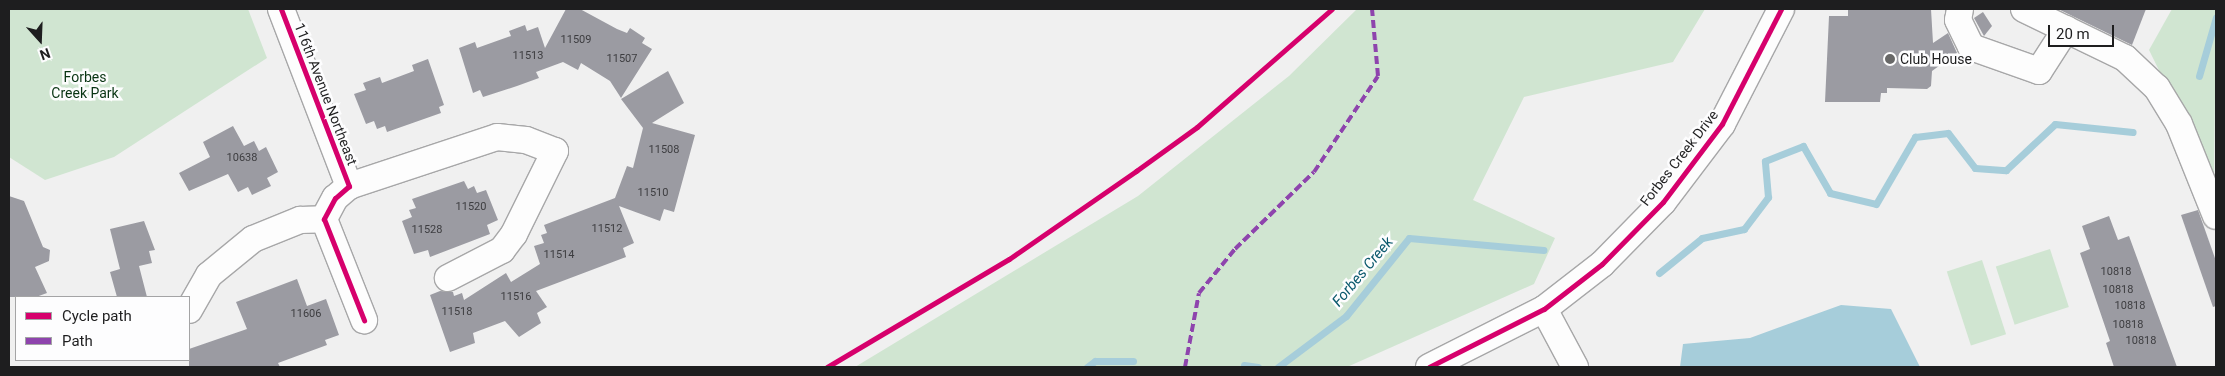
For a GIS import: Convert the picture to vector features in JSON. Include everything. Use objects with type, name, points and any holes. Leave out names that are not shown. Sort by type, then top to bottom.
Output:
[{"type":"street","name":"116th Avenue Northeast","points":[[281,9],[349,186],[335,198],[324,219]]},
{"type":"street","name":"Forbes Creek Drive","points":[[1430,367],[1544,309],[1602,264],[1663,202],[1722,124],[1781,9]]},
{"type":"street","points":[[1960,9],[1958,20],[1971,47],[2039,71],[2066,29]]},
{"type":"street","points":[[2024,9],[2125,58],[2157,88],[2179,124],[2216,216]]},
{"type":"street","points":[[349,186],[497,137],[526,140],[555,151],[514,234],[502,250],[448,278]]},
{"type":"street","points":[[190,308],[209,274],[253,239],[300,220],[324,219],[364,320]]},
{"type":"street","points":[[1544,309],[1575,367]]},
{"type":"green space","name":"Forbes Creek Park","points":[[9,9],[248,9],[267,58],[114,157],[45,180],[9,157]]},
{"type":"green space","points":[[1357,9],[1705,9],[1673,62],[1524,97],[1473,200],[1555,238],[1534,284],[1347,367],[855,367],[1138,196],[1289,76]]},
{"type":"green space","points":[[2172,9],[2216,9],[2214,182],[2149,50]]},
{"type":"green space","points":[[2050,249],[2069,307],[2015,325],[1996,267]]},
{"type":"green space","points":[[1982,260],[2006,334],[1971,346],[1947,271]]},
{"type":"water","points":[[1841,305],[1891,309],[1920,367],[1680,367],[1683,344],[1750,338]]},
{"type":"building","points":[[566,9],[580,9],[627,33],[630,28],[645,38],[642,43],[652,49],[621,98],[610,81],[581,63],[578,70],[563,62],[536,72],[539,78],[517,86],[483,97],[480,90],[473,93],[459,48],[475,42],[477,48],[511,36],[509,31],[525,25],[527,31],[538,27],[545,48]]},
{"type":"building","name":"Club House","points":[[1848,9],[1931,9],[1933,43],[1948,33],[1957,53],[1932,71],[1931,86],[1927,89],[1887,88],[1887,93],[1881,93],[1880,102],[1825,102],[1829,16],[1848,16]]},
{"type":"building","points":[[2058,9],[2146,9],[2132,45]]},
{"type":"building","points":[[1983,12],[1992,26],[1984,36],[1974,18]]},
{"type":"building","points":[[428,59],[444,105],[439,107],[441,113],[387,132],[385,126],[377,129],[374,121],[366,124],[354,94],[366,90],[363,83],[380,77],[382,83],[414,71],[412,65]]},
{"type":"building","points":[[668,71],[684,103],[652,123],[695,135],[674,212],[664,209],[660,221],[619,206],[634,243],[623,248],[626,257],[536,291],[547,307],[537,313],[541,323],[519,337],[505,321],[473,333],[475,343],[450,352],[430,295],[440,291],[453,292],[454,296],[462,293],[464,300],[506,273],[511,282],[540,264],[534,246],[544,243],[541,235],[547,233],[544,225],[615,198],[627,166],[633,168],[643,128],[621,99]]},
{"type":"building","points":[[233,126],[244,146],[254,141],[259,151],[266,147],[278,172],[267,178],[271,186],[252,195],[248,187],[238,192],[228,174],[189,191],[179,173],[210,157],[203,142]]},
{"type":"building","points":[[464,181],[468,189],[474,186],[477,193],[486,190],[498,220],[487,225],[490,234],[430,257],[428,250],[414,254],[402,221],[412,217],[409,210],[416,208],[412,199]]},
{"type":"building","points":[[9,196],[24,201],[43,247],[50,250],[49,261],[35,267],[47,293],[39,296],[9,297]]},
{"type":"building","points":[[2198,210],[2216,261],[2216,306],[2213,307],[2181,215]]},
{"type":"building","points":[[2109,216],[2118,240],[2129,236],[2177,367],[2114,367],[2106,343],[2110,341],[2080,253],[2090,249],[2082,226]]},
{"type":"building","points":[[144,221],[155,250],[149,251],[152,263],[139,266],[147,296],[117,296],[110,272],[120,269],[110,229]]},
{"type":"building","points":[[297,279],[307,306],[326,299],[339,335],[325,340],[327,345],[278,363],[280,367],[189,367],[190,349],[247,329],[236,302]]},
{"type":"waterway","name":"Forbes Creek","points":[[2199,76],[2216,17]]},
{"type":"waterway","name":"Forbes Creek","points":[[1659,273],[1702,238],[1744,229],[1768,197],[1765,161],[1803,146],[1830,193],[1876,204],[1915,137],[1948,133],[1975,168],[2006,170],[2055,124],[2133,132]]},
{"type":"waterway","name":"Forbes Creek","points":[[1278,367],[1346,316],[1409,238],[1543,250]]},
{"type":"waterway","name":"Forbes Creek","points":[[1087,367],[1095,361],[1133,361]]},
{"type":"waterway","name":"Forbes Creek","points":[[1244,365],[1258,367]]},
{"type":"marked path","points":[[1185,367],[1199,293],[1235,249],[1314,172],[1378,76],[1372,9]]},
{"type":"cycle path","points":[[281,9],[349,186],[335,198],[324,219],[364,320]]},
{"type":"cycle path","points":[[827,367],[1009,259],[1136,171],[1197,127],[1332,9]]},
{"type":"cycle path","points":[[1429,367],[1544,309],[1602,264],[1663,202],[1722,124],[1781,9]]},
{"type":"place","name":"Club House","points":[[1890,59]]}]
